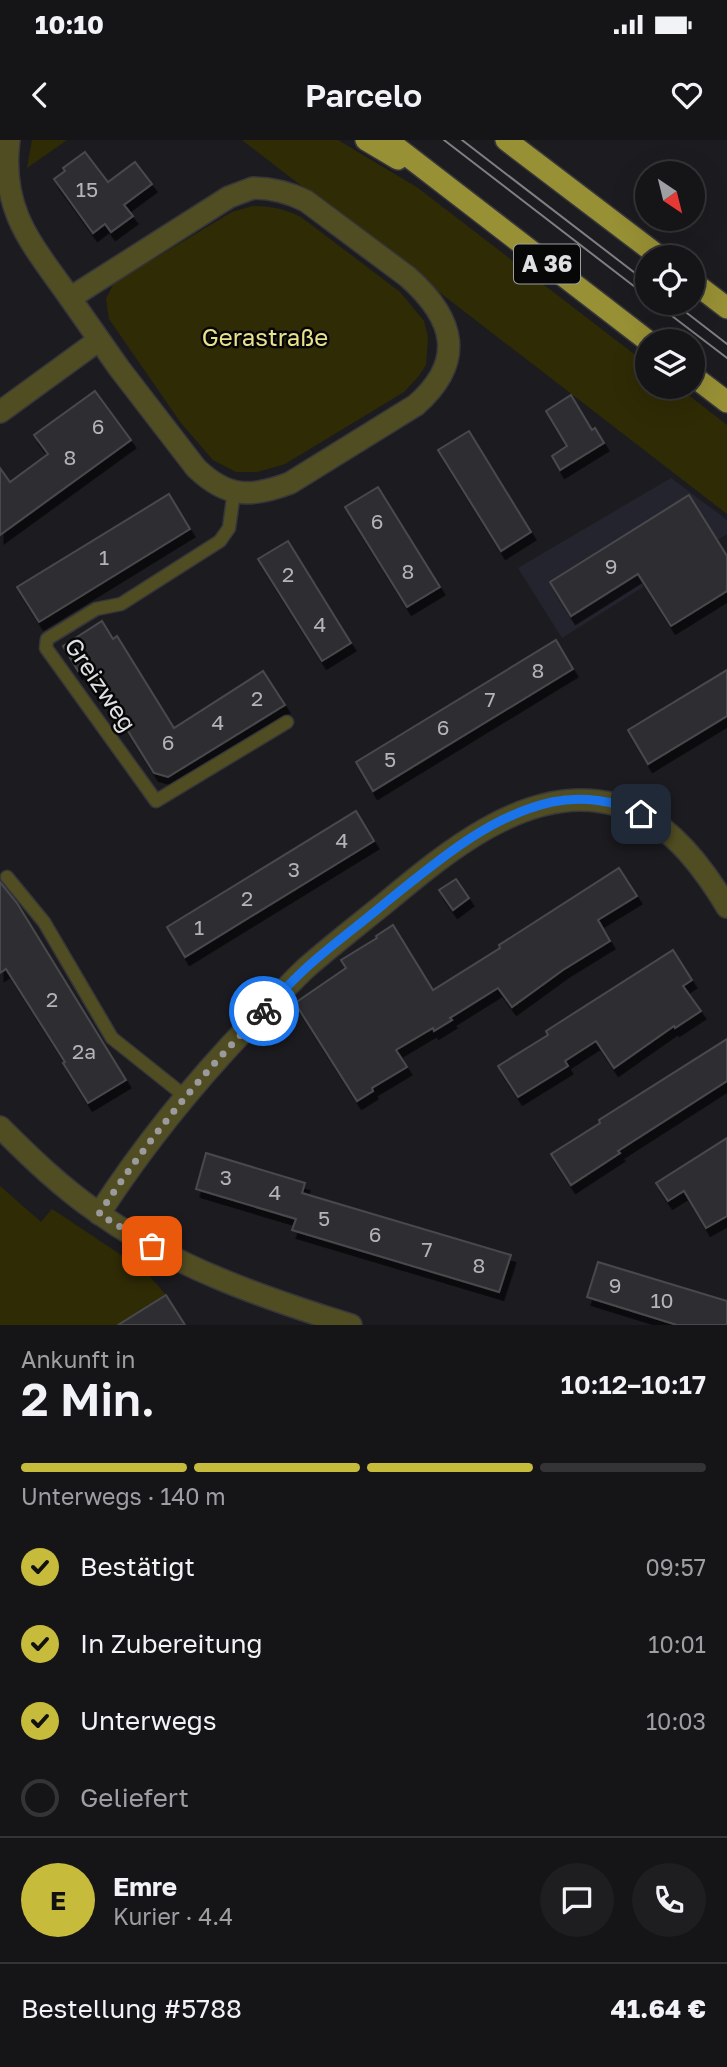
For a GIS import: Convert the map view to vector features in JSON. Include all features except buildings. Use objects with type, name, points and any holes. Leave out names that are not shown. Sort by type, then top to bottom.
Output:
[{"type":"highway","points":[[366,140],[445,186]]},
{"type":"highway","name":"A 36","points":[[387,140],[635,331]]},
{"type":"highway","points":[[506,140],[644,245]]},
{"type":"highway","points":[[705,291],[727,308]]},
{"type":"highway","points":[[705,385],[727,402]]},
{"type":"street","points":[[5,150],[8,190],[22,229],[99,340],[196,468],[221,488],[252,494],[290,483],[416,405],[430,393],[448,363],[446,327],[422,289],[306,201],[291,193],[272,188],[253,188],[229,197],[70,298]]},
{"type":"street","points":[[0,412],[99,340]]},
{"type":"street","points":[[99,1214],[149,1141],[224,1051],[306,968],[447,854],[509,817],[555,801],[596,800],[632,809],[681,844],[697,862],[727,907]]},
{"type":"street","points":[[0,1127],[64,1188],[99,1214],[169,1256],[261,1296],[351,1325]]},
{"type":"lane","name":"Greizweg","points":[[234,492],[229,528],[220,541],[121,604],[96,609],[47,639],[46,648],[156,801],[287,722]]},
{"type":"lane","points":[[7,877],[44,922],[112,1038],[186,1097]]},
{"type":"shaded area","points":[[671,478],[727,520],[727,534],[562,638],[518,568]]},
{"type":"green space","points":[[32,140],[67,140],[27,168]]},
{"type":"green space","points":[[242,140],[338,140],[418,188],[635,355],[635,399],[693,399],[727,425],[727,514]]},
{"type":"green space","name":"Gerastraße","points":[[253,206],[277,208],[301,217],[400,292],[424,321],[428,337],[426,365],[404,392],[285,464],[257,472],[236,472],[213,460],[181,423],[109,319],[106,299],[114,283],[232,212]]},
{"type":"green space","points":[[0,1186],[41,1222],[52,1209],[145,1271],[166,1295],[118,1325],[0,1325]]},
{"type":"tram line","points":[[444,140],[635,287]]},
{"type":"tram line","points":[[462,140],[635,273]]},
{"type":"tram line","points":[[671,315],[727,358]]},
{"type":"tram line","points":[[690,315],[727,344]]},
{"type":"way so far","points":[[152,1246],[99,1214],[149,1141],[224,1051],[264,1011]]},
{"type":"route","points":[[264,1011],[306,968],[412,881],[447,854],[509,817],[555,801],[580,800],[616,804],[641,814]]}]
